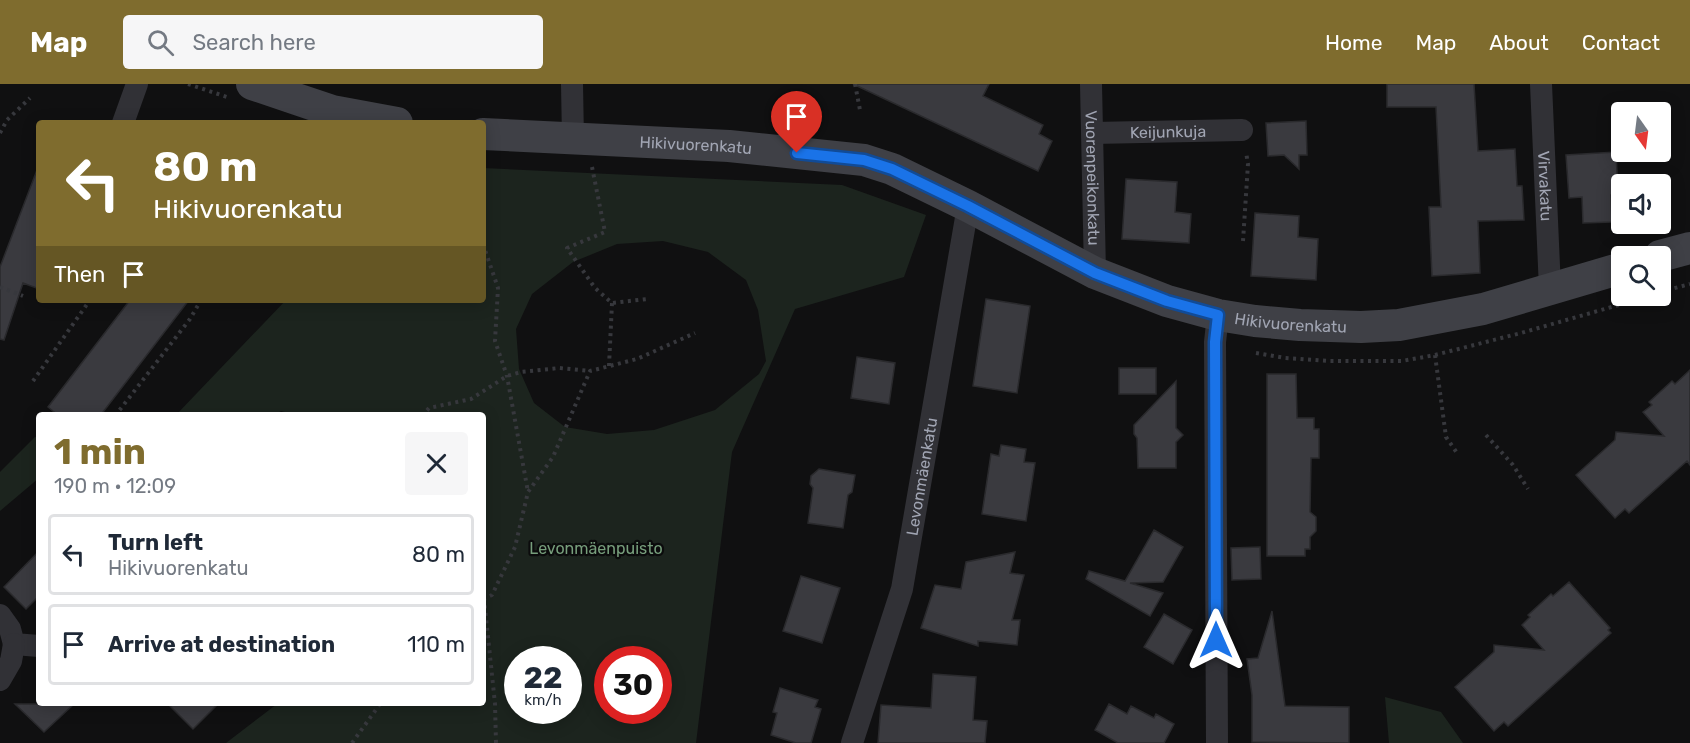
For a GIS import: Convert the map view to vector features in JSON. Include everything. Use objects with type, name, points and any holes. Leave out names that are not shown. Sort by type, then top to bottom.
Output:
[{"type":"street","points":[[124,120],[137,84]]},
{"type":"street","points":[[252,84],[332,111],[382,120]]},
{"type":"street","points":[[572,84],[582,149]]},
{"type":"street","name":"Vuorenpeikonkatu","points":[[1091,84],[1095,273]]},
{"type":"street","name":"Virvakatu","points":[[1541,84],[1550,289]]},
{"type":"street","name":"Keijunkuja","points":[[1093,132],[1242,130]]},
{"type":"street","name":"Hikivuorenkatu","points":[[486,134],[582,149],[729,146],[864,160],[892,169],[968,206],[1095,273],[1167,301],[1218,315],[1255,321],[1361,327],[1399,325],[1484,309],[1611,271]]},
{"type":"street","name":"Levonmäenkatu","points":[[852,743],[902,589],[968,206]]},
{"type":"street","points":[[1671,253],[1690,248]]},
{"type":"street","points":[[1217,743],[1215,342],[1218,315]]},
{"type":"street","points":[[0,615],[10,629],[14,644],[11,661],[0,680]]},
{"type":"street","points":[[14,644],[36,645]]},
{"type":"path","points":[[855,84],[860,110]]},
{"type":"path","points":[[0,133],[7,120],[30,98]]},
{"type":"path","points":[[1242,130],[1248,164],[1243,241]]},
{"type":"path","points":[[582,149],[605,232],[567,248],[595,288],[612,303],[647,299]]},
{"type":"path","points":[[486,253],[498,288],[495,341],[507,376],[528,492]]},
{"type":"path","points":[[1671,289],[1690,284]]},
{"type":"path","points":[[0,287],[23,296]]},
{"type":"path","points":[[33,381],[88,303]]},
{"type":"path","points":[[118,412],[190,319],[199,303]]},
{"type":"path","points":[[609,366],[612,303]]},
{"type":"path","points":[[426,412],[429,408],[471,399],[507,376],[522,372],[559,369],[590,371],[637,359],[696,333]]},
{"type":"path","points":[[1435,355],[1446,437],[1457,453]]},
{"type":"path","points":[[486,598],[492,595],[515,547],[528,492],[553,457],[590,371]]},
{"type":"path","points":[[1486,435],[1513,465],[1528,489]]},
{"type":"path","points":[[486,625],[495,704],[496,743]]},
{"type":"path","points":[[352,743],[379,706]]},
{"type":"green space","name":"Levonmäenpuisto","points":[[486,168],[842,185],[926,215],[904,277],[795,309],[732,452],[696,743],[226,743],[274,706],[486,706],[486,412],[179,412],[283,303],[486,303]],"holes":[[[663,241],[708,252],[746,280],[758,310],[766,361],[759,374],[715,410],[654,430],[607,434],[565,427],[534,403],[519,369],[516,329],[532,294],[573,262],[617,244]]]},
{"type":"green space","points":[[36,437],[36,481],[0,511],[0,472]]},
{"type":"green space","points":[[1385,697],[1441,712],[1463,743],[1389,743]]},
{"type":"building","points":[[853,84],[989,84],[983,96],[1043,125],[1039,134],[1052,141],[1038,171]]},
{"type":"building","points":[[1387,84],[1474,84],[1478,151],[1515,149],[1517,186],[1522,186],[1524,220],[1478,221],[1480,273],[1432,276],[1429,207],[1441,207],[1436,107],[1387,107]]},
{"type":"building","points":[[1306,121],[1307,155],[1299,155],[1299,169],[1284,155],[1268,156],[1266,123]]},
{"type":"building","points":[[1611,152],[1611,162],[1616,162],[1617,174],[1611,174],[1611,222],[1583,223],[1582,197],[1569,198],[1566,155]]},
{"type":"building","points":[[36,173],[36,288],[23,283],[4,340],[0,339],[0,267]]},
{"type":"building","points":[[1126,179],[1177,182],[1175,212],[1191,214],[1189,243],[1122,239]]},
{"type":"building","points":[[1255,213],[1299,216],[1298,237],[1318,239],[1316,280],[1251,276]]},
{"type":"building","points":[[986,299],[1030,306],[1017,393],[973,386]]},
{"type":"building","points":[[128,303],[187,303],[103,412],[54,412],[48,407]]},
{"type":"building","points":[[857,357],[895,363],[889,404],[851,398]]},
{"type":"building","points":[[1119,368],[1156,368],[1156,394],[1119,394]]},
{"type":"building","points":[[1690,370],[1690,465],[1687,461],[1629,513],[1625,509],[1615,518],[1576,475],[1615,440],[1616,432],[1664,436],[1643,412],[1652,405],[1649,402],[1672,381],[1675,384]]},
{"type":"building","points":[[1267,374],[1296,374],[1297,418],[1314,418],[1314,429],[1319,429],[1319,458],[1311,458],[1310,512],[1316,517],[1316,531],[1310,537],[1310,549],[1305,549],[1305,556],[1267,556]]},
{"type":"building","points":[[1176,381],[1176,428],[1183,435],[1176,442],[1176,468],[1138,468],[1134,425]]},
{"type":"building","points":[[1001,445],[1026,449],[1024,462],[1035,463],[1026,521],[982,514],[991,454],[999,456]]},
{"type":"building","points":[[819,469],[855,475],[852,492],[848,495],[843,528],[808,523],[813,488],[810,484],[811,476]]},
{"type":"building","points":[[1154,530],[1183,547],[1163,582],[1130,583],[1163,593],[1150,616],[1086,579],[1089,571],[1125,581]]},
{"type":"building","points":[[1260,547],[1261,579],[1232,580],[1231,548]]},
{"type":"building","points":[[1015,552],[1010,573],[1024,575],[1012,620],[1020,620],[1017,645],[978,641],[978,646],[921,628],[935,585],[961,589],[966,562]]},
{"type":"building","points":[[36,554],[36,599],[26,609],[4,587]]},
{"type":"building","points":[[801,576],[840,588],[822,643],[783,631]]},
{"type":"building","points":[[1569,582],[1610,628],[1608,630],[1611,633],[1508,726],[1504,722],[1494,731],[1455,687],[1494,652],[1494,645],[1544,650],[1522,625],[1530,617],[1528,615],[1551,594],[1553,596]]},
{"type":"building","points":[[1272,611],[1285,706],[1349,707],[1349,743],[1252,742],[1252,695],[1247,659],[1258,658]]},
{"type":"building","points":[[1164,614],[1192,630],[1173,664],[1144,647]]},
{"type":"building","points":[[933,674],[976,677],[973,720],[987,721],[985,743],[878,743],[881,705],[931,708]]},
{"type":"building","points":[[780,688],[818,700],[815,707],[821,709],[811,743],[796,743],[771,735],[777,713],[773,712]]},
{"type":"building","points":[[15,704],[72,706],[44,732]]},
{"type":"building","points":[[1109,704],[1127,714],[1131,706],[1154,718],[1156,714],[1174,724],[1164,743],[1118,743],[1095,730]]},
{"type":"building","points":[[170,706],[216,706],[193,729]]},
{"type":"route","points":[[797,153],[864,160],[892,169],[1095,273],[1167,301],[1218,315],[1215,342],[1216,640]]}]
